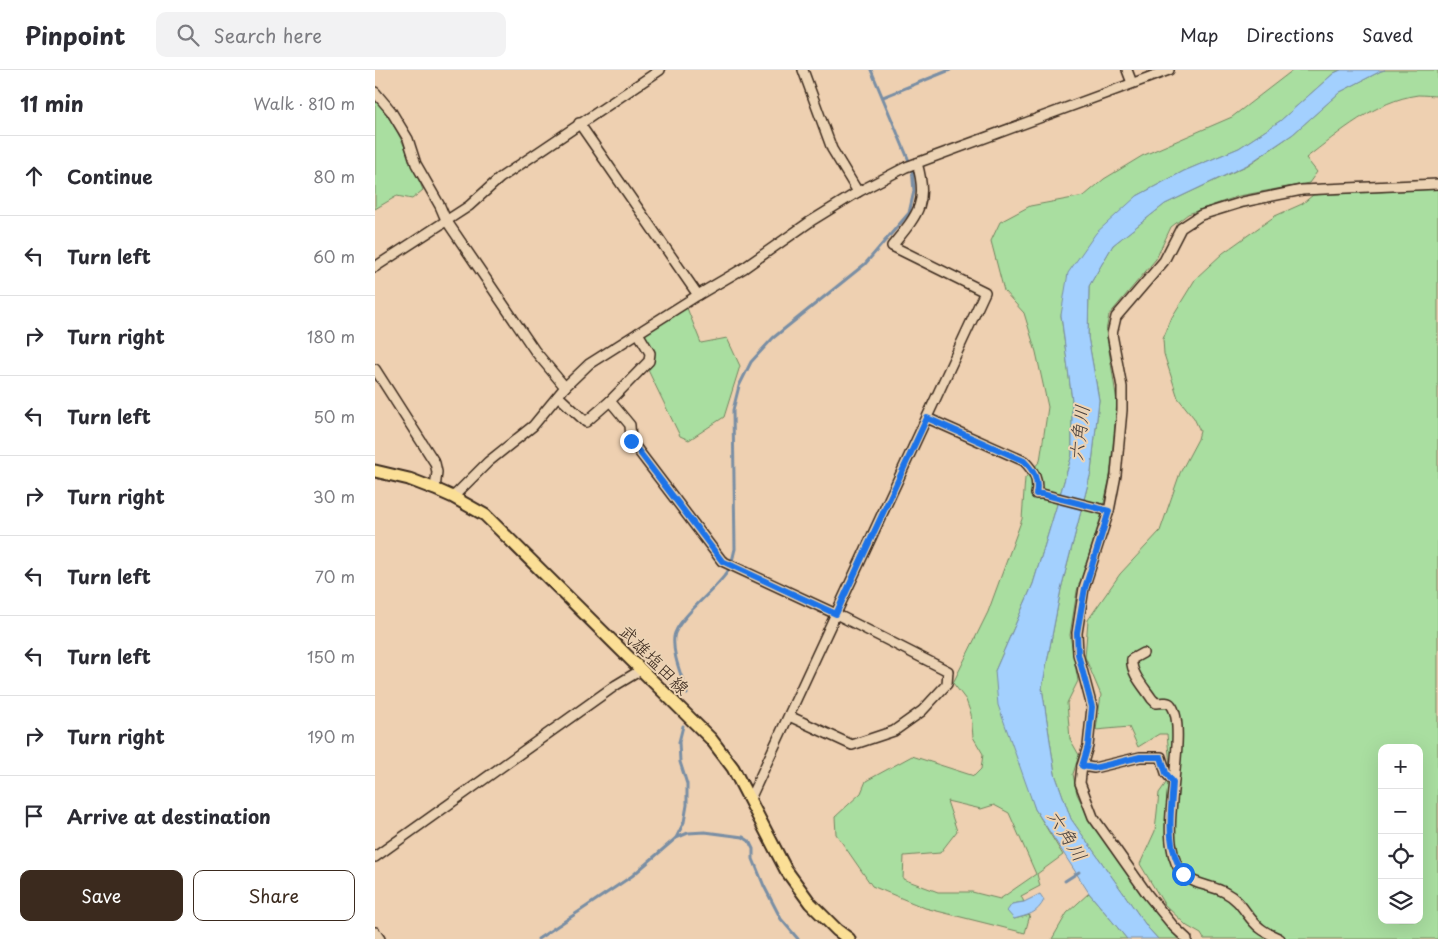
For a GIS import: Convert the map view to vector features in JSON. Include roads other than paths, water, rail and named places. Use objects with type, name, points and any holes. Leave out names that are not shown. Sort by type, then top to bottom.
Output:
[{"type":"main road","name":"武雄塩田線","points":[[375,471],[409,479],[435,489],[453,497],[485,516],[711,738],[733,768],[786,870],[810,903],[837,930],[849,939]]},
{"type":"street","points":[[375,267],[469,206],[500,178],[660,70]]},
{"type":"street","points":[[803,70],[831,149],[858,192]]},
{"type":"street","points":[[1127,70],[1133,84]]},
{"type":"street","points":[[453,497],[488,462],[533,426],[565,387],[589,364],[744,268],[811,221],[858,192],[917,162],[1169,70]]},
{"type":"street","points":[[375,92],[391,111],[408,139],[416,164],[446,220],[535,351],[565,387]]},
{"type":"street","points":[[579,124],[698,295]]},
{"type":"street","points":[[750,799],[985,292],[892,246],[916,216],[922,197],[921,178],[917,162]]},
{"type":"street","points":[[1187,939],[1174,927],[1148,895],[1093,817],[1080,783],[1082,766],[1088,746],[1092,707],[1078,654],[1077,633],[1085,588],[1116,475],[1122,410],[1122,387],[1112,334],[1116,317],[1164,261],[1181,228],[1201,216],[1243,202],[1302,190],[1438,184]]},
{"type":"street","points":[[558,396],[586,422],[610,401],[649,361],[650,353],[638,333]]},
{"type":"street","points":[[375,369],[435,463],[437,472],[435,489]]},
{"type":"street","points":[[610,401],[630,425],[631,441],[722,561],[836,614],[948,671],[947,684],[922,711],[894,731],[852,745],[789,716]]},
{"type":"street","points":[[927,418],[1024,461],[1032,469],[1038,483],[1036,494],[1107,510]]},
{"type":"street","points":[[1143,653],[1132,659],[1131,665],[1133,670],[1152,699],[1156,703],[1171,704],[1176,717],[1176,765],[1169,830],[1177,865],[1183,874],[1194,882],[1226,892],[1238,902],[1260,928],[1280,939]]},
{"type":"street","points":[[375,857],[616,685],[641,670]]},
{"type":"street","points":[[1082,766],[1094,768],[1140,757],[1161,757],[1166,773],[1173,782]]},
{"type":"street","points":[[375,932],[380,939]]},
{"type":"water","name":"六角川","points":[[1341,70],[1385,70],[1340,92],[1293,134],[1247,165],[1165,204],[1113,245],[1089,286],[1088,337],[1099,400],[1091,472],[1061,589],[1042,688],[1055,774],[1071,819],[1148,928],[1158,939],[1127,939],[1089,893],[1035,809],[998,705],[995,671],[1033,584],[1072,455],[1072,400],[1061,315],[1068,273],[1096,233],[1137,196],[1184,171],[1239,148],[1280,121],[1334,73]]},
{"type":"water","points":[[1040,894],[1044,900],[1032,913],[1014,919],[1007,911],[1012,904],[1024,902]]},
{"type":"waterway","points":[[687,694],[676,658],[674,644],[676,630],[689,613],[723,578],[728,571],[735,549],[733,410],[739,386],[751,362],[773,338],[865,264],[909,213],[914,191],[912,168],[871,70]]},
{"type":"waterway","points":[[883,97],[950,70]]},
{"type":"waterway","points":[[538,939],[632,876],[676,838],[684,822],[687,805],[687,784],[680,762],[679,742],[683,726]]},
{"type":"waterway","points":[[676,838],[688,833],[705,832],[743,837],[749,841],[753,849],[753,859],[764,886],[781,919],[798,939]]},
{"type":"waterway","name":"六角川","points":[[1065,881],[1079,872]]}]
